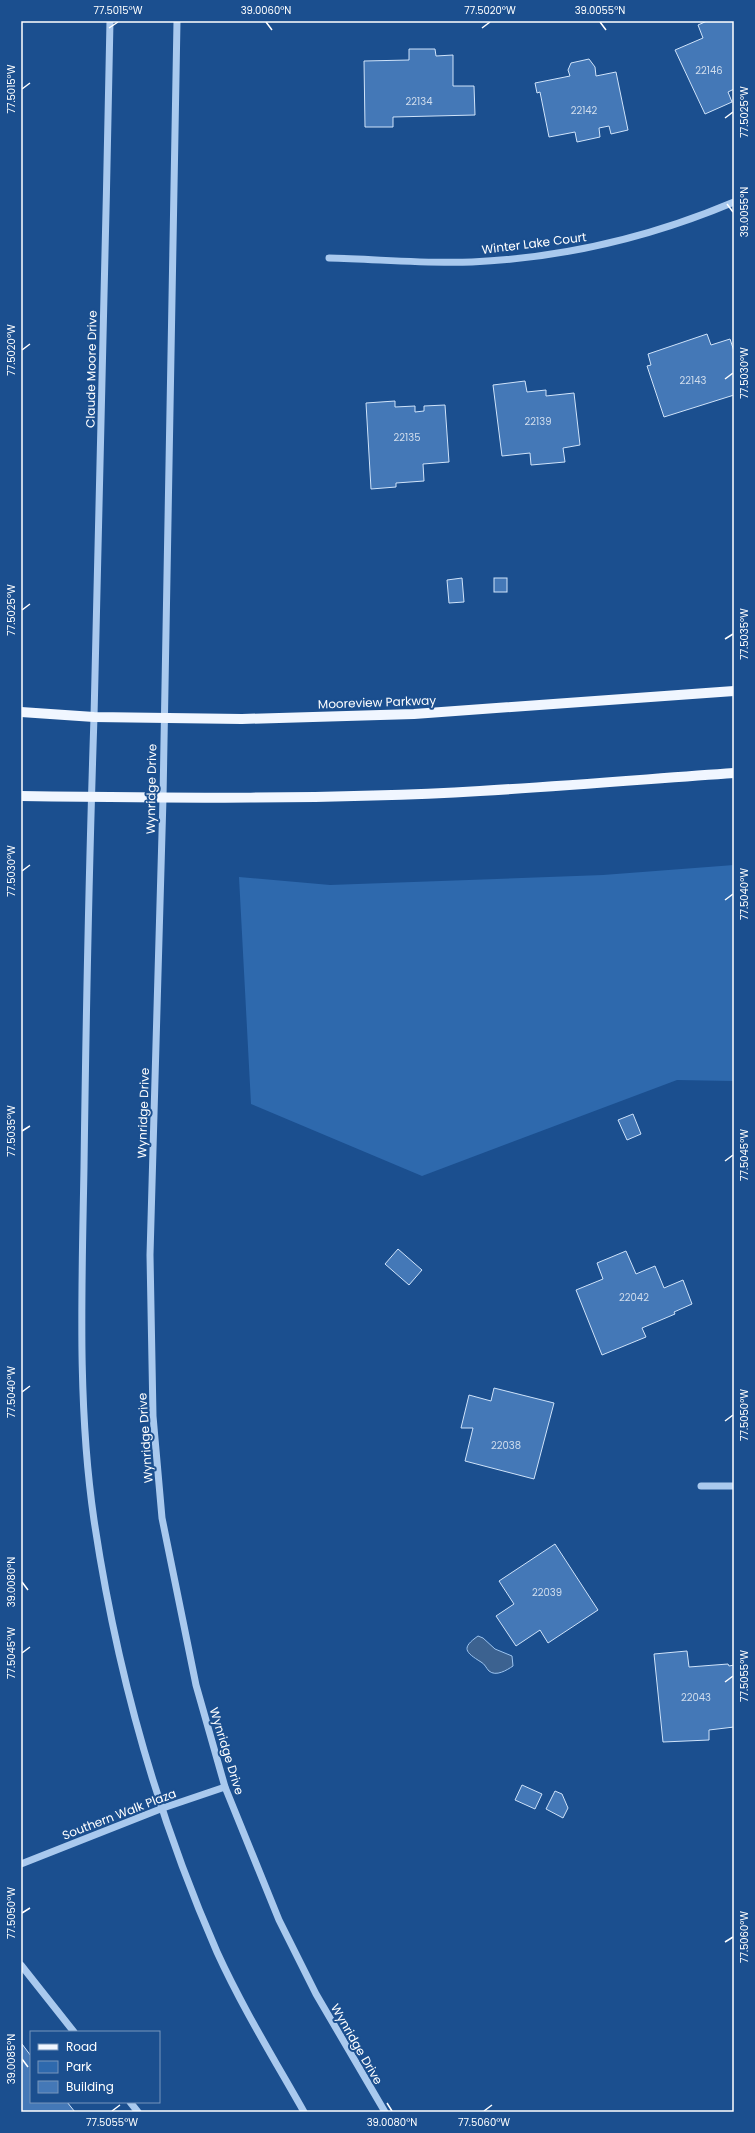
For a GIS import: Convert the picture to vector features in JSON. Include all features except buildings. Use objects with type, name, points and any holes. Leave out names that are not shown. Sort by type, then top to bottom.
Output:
[{"type":"main road","name":"Mooreview Parkway","points":[[21,712],[94,717],[164,716],[242,718],[414,714],[734,691]]},
{"type":"main road","points":[[21,796],[163,798],[313,797],[479,791],[734,773]]},
{"type":"street","name":"Claude Moore Drive","points":[[94,717],[110,21]]},
{"type":"street","points":[[164,716],[177,21]]},
{"type":"street","name":"Winter Lake Court","points":[[329,258],[471,262],[528,257],[589,247],[644,234],[700,216],[734,202]]},
{"type":"street","name":"Wynridge Drive","points":[[164,716],[150,1255],[153,1416],[164,1526],[196,1685],[225,1787],[254,1861],[286,1933],[316,1994],[385,2112]]},
{"type":"street","points":[[94,717],[91,797],[82,1266],[82,1340],[85,1424],[93,1516],[112,1620],[135,1720],[163,1808],[188,1878],[218,1954],[258,2031],[304,2112]]},
{"type":"street","points":[[701,1486],[734,1486]]},
{"type":"street","name":"Southern Walk Plaza","points":[[21,1864],[163,1808],[225,1787]]},
{"type":"street","points":[[21,1965],[73,2031]]},
{"type":"street","points":[[131,2103],[138,2112]]},
{"type":"green space","points":[[734,865],[734,1081],[677,1080],[422,1176],[251,1104],[239,877],[330,885],[603,875]]},
{"type":"shaded area","points":[[478,1636],[483,1638],[495,1649],[512,1656],[513,1666],[498,1673],[492,1673],[489,1671],[484,1664],[471,1655],[467,1650],[469,1644]]}]
